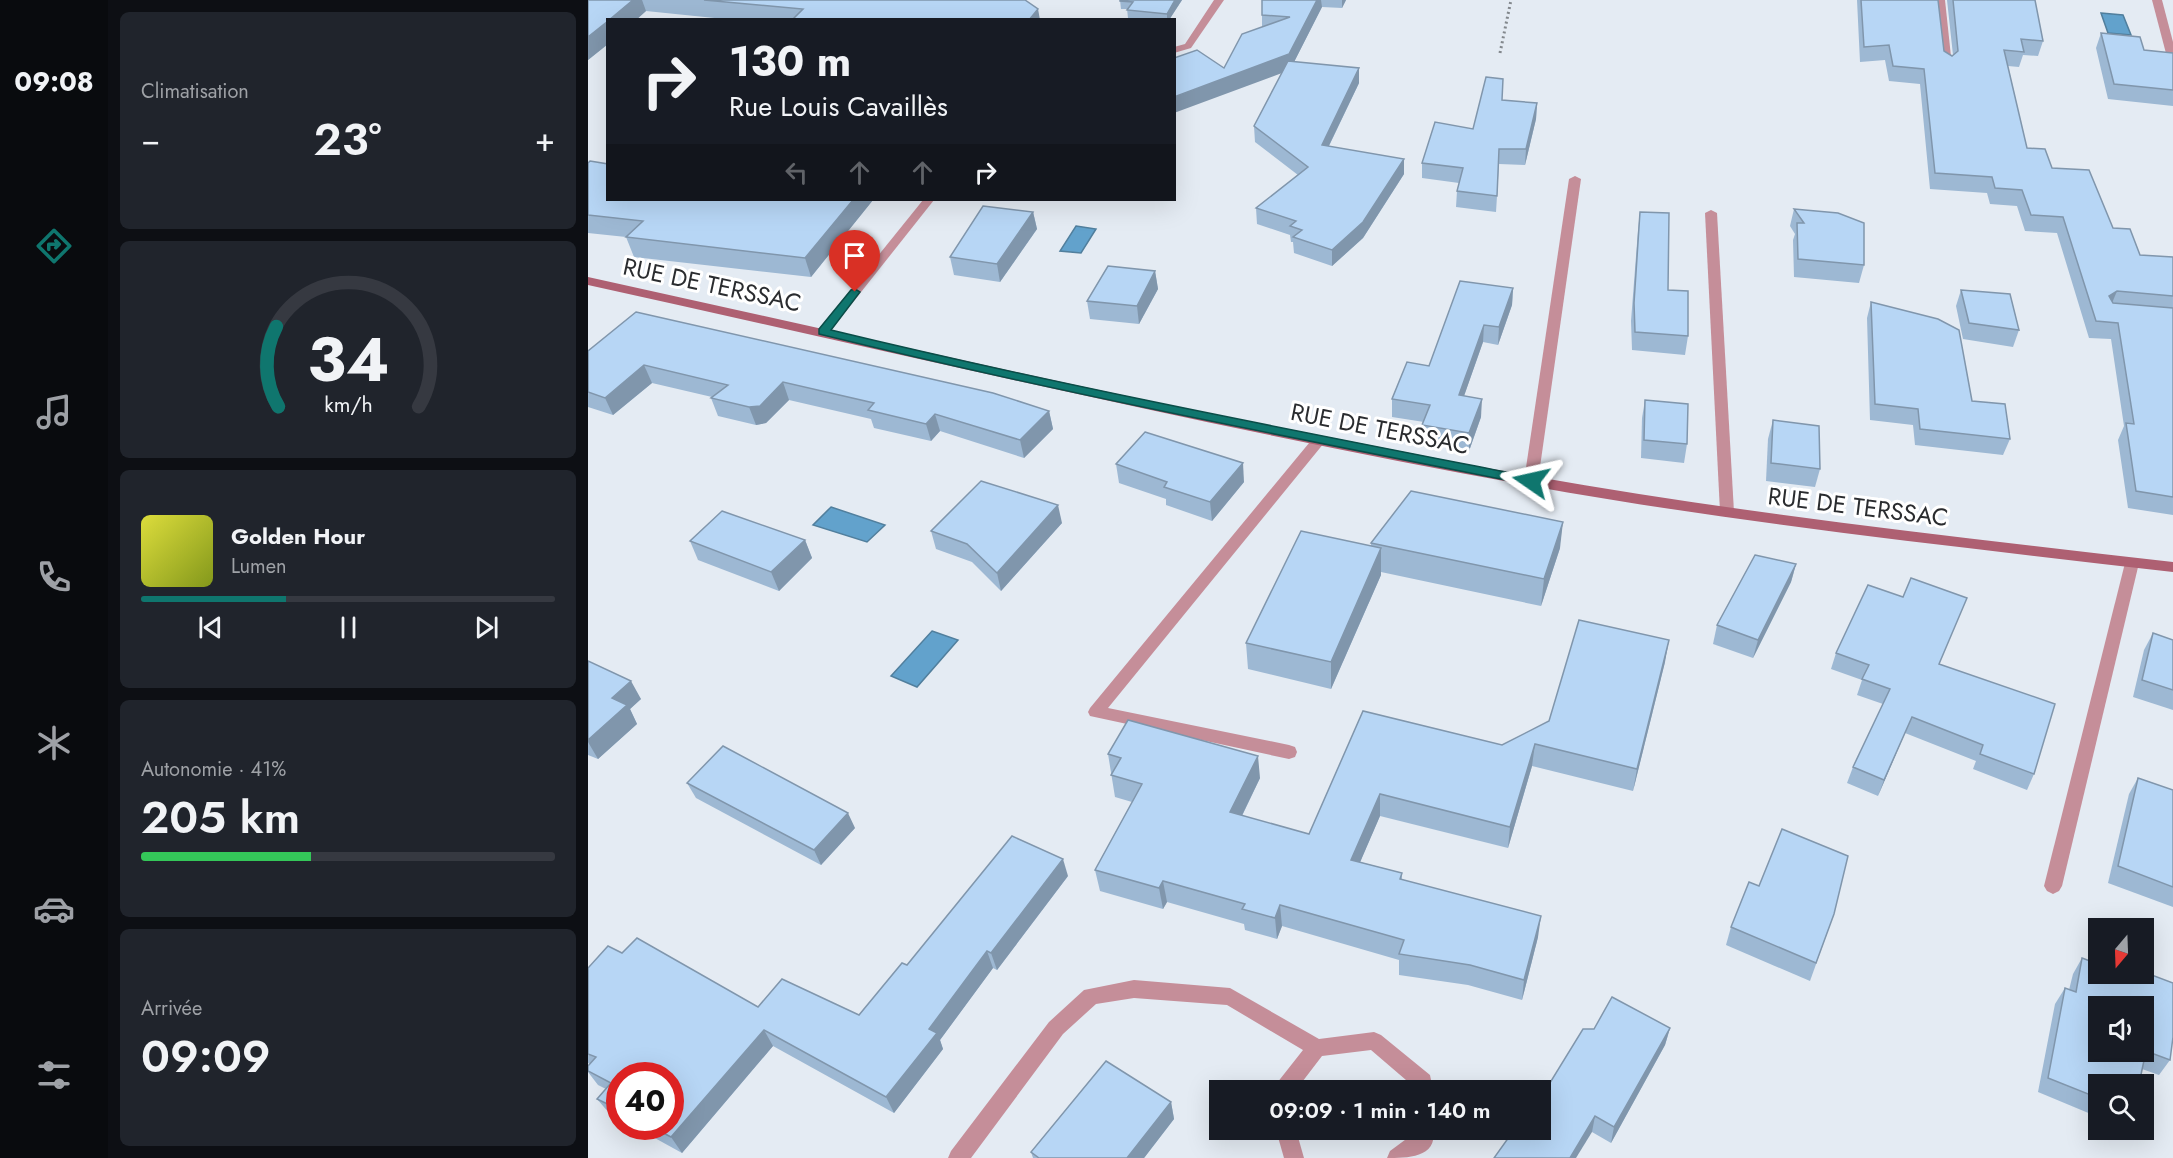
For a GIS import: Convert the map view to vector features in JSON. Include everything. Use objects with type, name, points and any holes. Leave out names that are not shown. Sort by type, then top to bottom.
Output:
[{"type":"street","points":[[1176,49],[1188,46],[1219,0]]},
{"type":"street","points":[[1940,0],[1947,66]]},
{"type":"street","points":[[2157,0],[2173,61]]},
{"type":"street","points":[[1531,481],[1575,179]]},
{"type":"street","points":[[823,332],[927,201]]},
{"type":"street","points":[[1711,213],[1727,512]]},
{"type":"street","name":"RUE DE TERSSAC","points":[[588,281],[922,356],[1319,440],[1531,481],[1846,529],[2173,567]]},
{"type":"street","points":[[1289,752],[1096,712],[1319,440]]},
{"type":"street","points":[[2053,886],[2132,562]]},
{"type":"street","points":[[958,1158],[1056,1028],[1091,996],[1134,988],[1230,997],[1317,1048],[1374,1041],[1421,1080]]},
{"type":"street","points":[[1292,1080],[1317,1048]]},
{"type":"street","points":[[1289,1140],[1294,1158]]},
{"type":"street","points":[[1396,1158],[1421,1140]]},
{"type":"path","points":[[1500,52],[1510,0]]},
{"type":"water","points":[[2101,13],[2123,15],[2131,35],[2108,33]]},
{"type":"water","points":[[1076,226],[1096,229],[1081,253],[1060,251]]},
{"type":"water","points":[[831,507],[885,525],[867,542],[813,525]]},
{"type":"water","points":[[932,631],[958,640],[917,687],[891,676]]},
{"type":"building","points":[[588,0],[633,0],[611,18],[606,18],[606,22],[588,37]]},
{"type":"building","points":[[704,0],[1025,0],[1038,9],[1031,18],[794,18],[803,9]]},
{"type":"building","points":[[1120,0],[1175,0],[1167,14],[1127,10],[1133,2]]},
{"type":"building","points":[[1262,0],[1317,0],[1289,54],[1176,96],[1176,57],[1197,50],[1224,68],[1242,34],[1290,17],[1262,15]]},
{"type":"building","points":[[1861,0],[1938,0],[1944,51],[1952,56],[1958,51],[1953,0],[2035,0],[2043,41],[2021,39],[2024,52],[2004,50],[2027,148],[2045,149],[2052,168],[2089,170],[2113,228],[2130,229],[2140,255],[2173,257],[2173,296],[2117,291],[2109,296],[2113,303],[2173,308],[2173,497],[2136,491],[2126,423],[2134,424],[2118,323],[2096,321],[2063,217],[2031,215],[2022,190],[1995,188],[1992,177],[1935,173],[1924,69],[1893,66],[1889,45],[1864,47]]},
{"type":"building","points":[[2101,33],[2140,37],[2144,50],[2173,53],[2173,90],[2114,84]]},
{"type":"building","points":[[1288,61],[1359,68],[1322,145],[1404,159],[1363,222],[1332,250],[1293,237],[1302,230],[1290,226],[1296,221],[1256,208],[1308,167],[1254,126]]},
{"type":"building","points":[[1486,77],[1503,79],[1502,100],[1537,103],[1526,149],[1499,149],[1497,196],[1457,191],[1463,168],[1422,163],[1435,122],[1473,129]]},
{"type":"building","points":[[590,161],[606,164],[606,201],[852,201],[805,258],[626,237],[643,221],[588,215],[588,163]]},
{"type":"building","points":[[983,206],[1033,212],[997,264],[950,257]]},
{"type":"building","points":[[1794,209],[1838,213],[1864,223],[1864,265],[1798,259],[1797,223],[1804,223]]},
{"type":"building","points":[[1640,212],[1669,213],[1668,290],[1688,291],[1688,336],[1635,332],[1634,303]]},
{"type":"building","points":[[1108,266],[1155,271],[1137,306],[1087,301]]},
{"type":"building","points":[[1460,281],[1513,288],[1499,327],[1484,325],[1459,395],[1482,399],[1469,433],[1422,425],[1430,405],[1392,399],[1407,362],[1429,366]]},
{"type":"building","points":[[1961,290],[2010,294],[2019,330],[1969,323]]},
{"type":"building","points":[[1871,302],[1938,319],[1959,330],[1972,401],[2005,404],[2010,439],[1920,429],[1918,409],[1875,404]]},
{"type":"building","points":[[636,312],[993,393],[1049,411],[1020,440],[935,414],[926,424],[868,410],[874,403],[783,382],[760,406],[749,407],[711,398],[728,385],[644,365],[605,398],[588,392],[588,351]]},
{"type":"building","points":[[1645,400],[1688,404],[1687,444],[1644,440]]},
{"type":"building","points":[[1773,420],[1819,426],[1820,469],[1771,463]]},
{"type":"building","points":[[1145,432],[1243,463],[1210,502],[1164,487],[1167,482],[1116,464]]},
{"type":"building","points":[[981,481],[1058,505],[997,573],[967,544],[931,531]]},
{"type":"building","points":[[1411,491],[1563,522],[1544,579],[1371,543]]},
{"type":"building","points":[[722,511],[805,540],[771,572],[690,541]]},
{"type":"building","points":[[1301,531],[1381,548],[1331,662],[1246,643]]},
{"type":"building","points":[[1755,555],[1796,564],[1758,640],[1717,625]]},
{"type":"building","points":[[1911,578],[1967,598],[1939,664],[2055,704],[2034,774],[1980,754],[1983,745],[1912,717],[1884,780],[1853,767],[1890,689],[1862,679],[1869,665],[1836,653],[1868,585],[1903,597]]},
{"type":"building","points":[[1579,620],[1669,640],[1637,769],[1535,744],[1510,827],[1380,794],[1351,860],[1402,873],[1400,879],[1541,916],[1524,980],[1470,965],[1399,954],[1404,940],[1280,905],[1275,918],[1242,909],[1245,904],[1163,881],[1159,888],[1095,870],[1142,784],[1111,775],[1121,758],[1108,754],[1128,720],[1258,756],[1230,812],[1309,834],[1363,711],[1502,745],[1549,721]]},
{"type":"building","points":[[2153,633],[2173,640],[2173,690],[2142,680]]},
{"type":"building","points":[[588,661],[631,681],[612,698],[627,705],[588,740]]},
{"type":"building","points":[[723,746],[848,813],[814,850],[687,783]]},
{"type":"building","points":[[2138,778],[2173,790],[2173,887],[2118,866]]},
{"type":"building","points":[[1782,829],[1848,856],[1834,914],[1816,963],[1731,927],[1749,882],[1759,886]]},
{"type":"building","points":[[1012,836],[1063,859],[991,953],[987,951],[929,1029],[937,1033],[886,1097],[764,1030],[684,1122],[684,1062],[606,1062],[606,1080],[588,1071],[588,1066],[596,1057],[588,1054],[588,968],[608,946],[622,953],[637,938],[758,1007],[782,979],[859,1015],[902,963],[907,965]]},
{"type":"building","points":[[2082,958],[2088,960],[2088,984],[2154,984],[2154,976],[2173,983],[2173,1037],[2170,1060],[2154,1054],[2154,996],[2088,996],[2088,1062],[2144,1062],[2141,1074],[2088,1074],[2088,1094],[2048,1078],[2065,988],[2076,992]]},
{"type":"building","points":[[1612,997],[1670,1028],[1614,1127],[1595,1116],[1570,1158],[1494,1158],[1507,1140],[1551,1140],[1551,1081],[1583,1029],[1594,1029]]},
{"type":"building","points":[[1106,1061],[1171,1102],[1127,1158],[1039,1158],[1031,1152]]},
{"type":"building","points":[[606,1089],[606,1103],[597,1099]]},
{"type":"route","points":[[855,292],[823,332],[922,356],[1342,445],[1531,481]]}]
